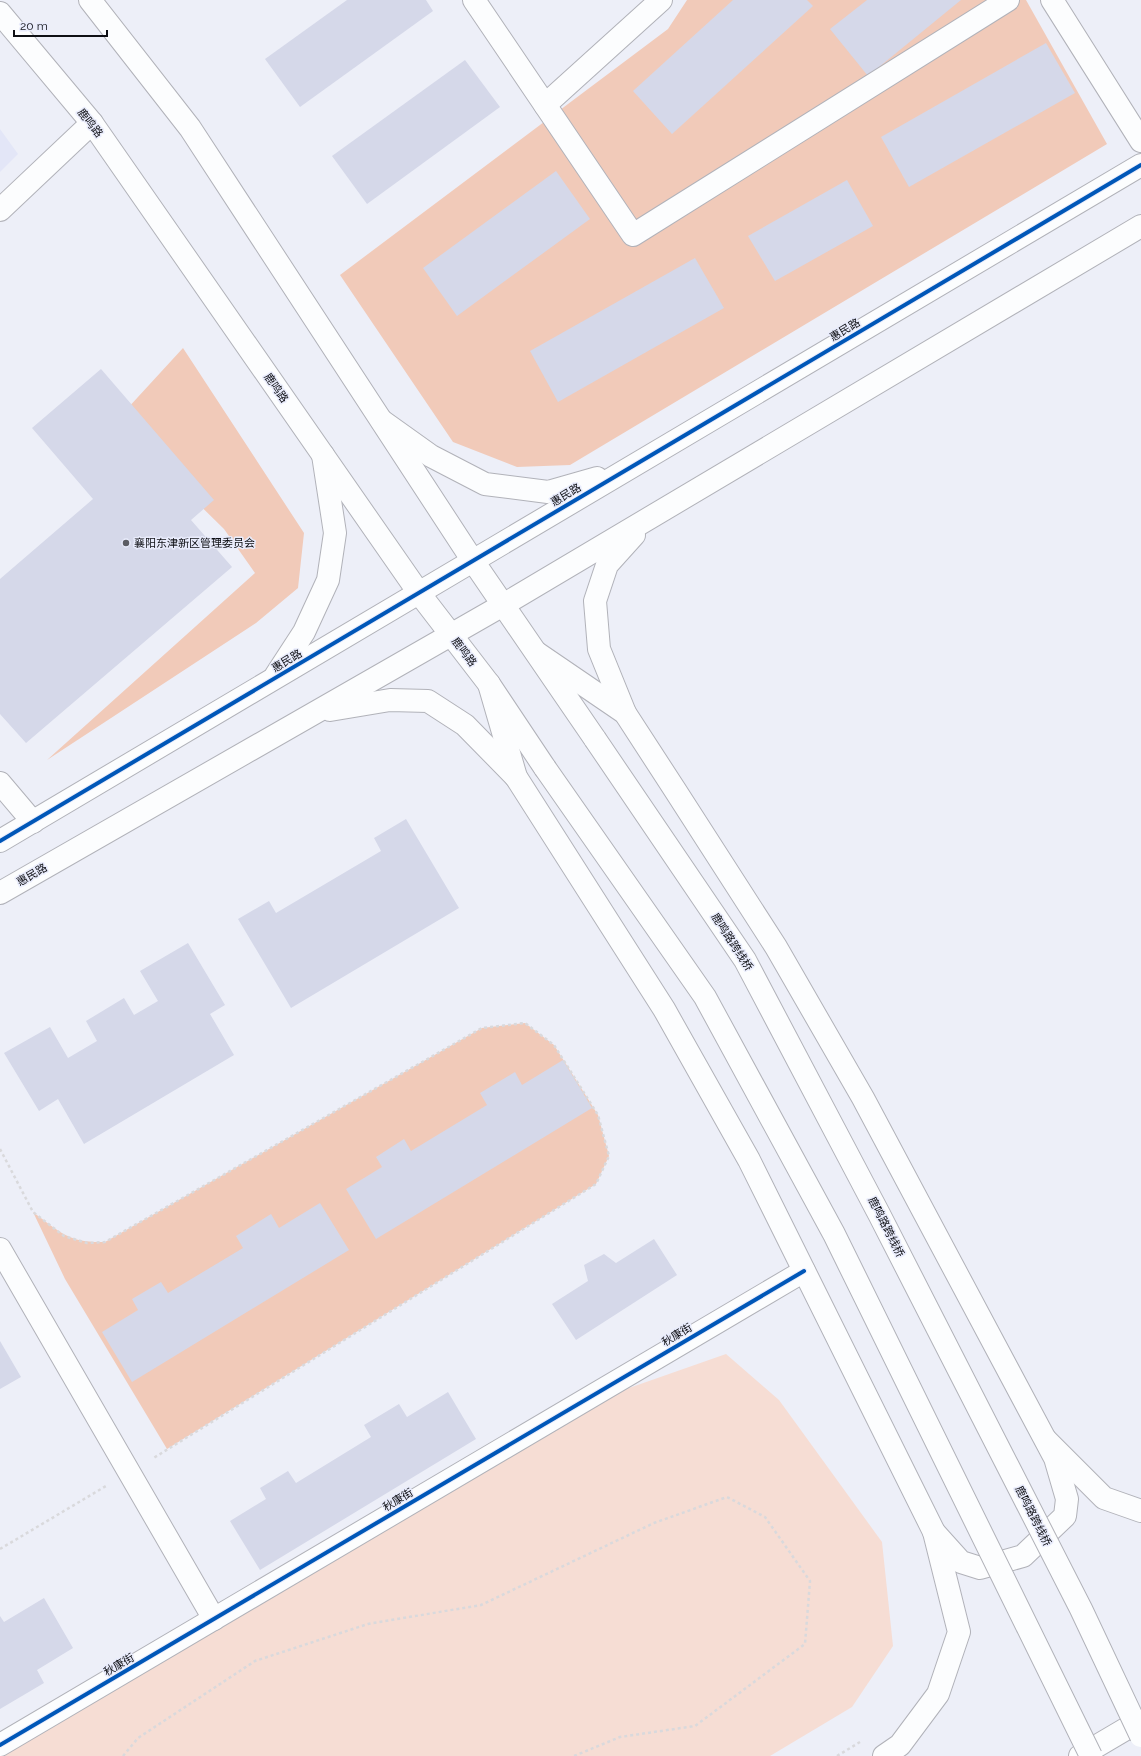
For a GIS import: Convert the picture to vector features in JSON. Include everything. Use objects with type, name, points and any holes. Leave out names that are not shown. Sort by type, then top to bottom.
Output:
[{"type":"main road","points":[[90,0],[190,128],[473,561],[537,653],[625,713]]},
{"type":"main road","points":[[474,0],[633,234],[1008,0]]},
{"type":"main road","points":[[545,105],[661,0]]},
{"type":"main road","points":[[1052,0],[1141,141]]},
{"type":"main road","name":"鹿鸣路","points":[[0,13],[92,124],[419,593],[488,684],[705,997],[834,1234],[1091,1756]]},
{"type":"main road","points":[[0,210],[92,124]]},
{"type":"main road","name":"惠民路","points":[[0,841],[1141,165]]},
{"type":"main road","name":"惠民路","points":[[0,893],[503,605],[1141,226]]},
{"type":"main road","points":[[380,419],[431,456],[485,484],[548,492],[627,470]]},
{"type":"main road","points":[[274,679],[304,632],[328,580],[335,533],[323,455]]},
{"type":"main road","points":[[647,520],[607,566],[595,602],[599,649],[625,713],[780,954],[863,1098],[1046,1440],[1055,1458],[1067,1500],[1065,1516],[1023,1556],[980,1568],[961,1562],[934,1532]]},
{"type":"main road","name":"鹿鸣路跨线桥","points":[[537,653],[745,960],[887,1228],[1081,1609],[1141,1736]]},
{"type":"main road","points":[[488,684],[516,777]]},
{"type":"main road","points":[[315,712],[390,700],[428,701],[464,725],[516,777],[664,1009],[749,1160],[934,1532],[959,1632],[938,1694],[900,1745],[884,1756]]},
{"type":"main road","points":[[0,783],[33,822]]},
{"type":"main road","points":[[0,1249],[214,1619]]},
{"type":"main road","name":"秋康街","points":[[0,1745],[804,1271]]},
{"type":"main road","points":[[1046,1440],[1104,1498],[1141,1511]]},
{"type":"main road","points":[[1080,1756],[1141,1720]]},
{"type":"path","points":[[0,1149],[33,1212],[64,1236],[87,1243],[105,1242],[482,1028],[525,1023],[554,1045],[598,1116],[609,1156],[596,1184],[129,1473],[0,1550]]},
{"type":"path","points":[[123,1756],[138,1738],[255,1661],[368,1624],[481,1605],[654,1523],[727,1497],[765,1516],[810,1581],[805,1644],[695,1726],[620,1737],[574,1756]]},
{"type":"path","points":[[837,1756],[861,1742]]},
{"type":"shaded area","points":[[687,0],[1026,0],[1107,144],[570,465],[517,467],[453,442],[340,275],[668,29]]},
{"type":"shaded area","points":[[0,129],[18,154],[0,172]]},
{"type":"shaded area","points":[[183,348],[304,533],[298,588],[256,623],[47,760],[255,573],[224,529],[115,422]]},
{"type":"shaded area","points":[[525,1023],[554,1045],[598,1115],[609,1156],[596,1184],[167,1449],[65,1279],[33,1212],[66,1235],[82,1241],[105,1242],[482,1028]]},
{"type":"shaded area","points":[[726,1354],[779,1400],[882,1542],[893,1646],[852,1707],[770,1756],[0,1756],[612,1394]]},
{"type":"building","points":[[347,0],[426,0],[433,11],[300,107],[265,59]]},
{"type":"building","points":[[733,0],[807,0],[813,6],[672,134],[633,91]]},
{"type":"building","points":[[867,0],[961,0],[868,76],[830,29]]},
{"type":"building","points":[[1046,43],[1075,93],[909,187],[881,137]]},
{"type":"building","points":[[465,60],[500,107],[367,204],[332,156]]},
{"type":"building","points":[[556,171],[590,219],[457,316],[423,268]]},
{"type":"building","points":[[847,180],[873,226],[775,281],[748,236]]},
{"type":"building","points":[[695,258],[724,308],[558,402],[530,351]]},
{"type":"building","name":"襄阳东津新区管理委员会","points":[[101,369],[214,500],[191,520],[232,567],[26,743],[0,714],[0,579],[93,499],[32,428]]},
{"type":"building","points":[[406,819],[459,908],[291,1008],[238,919],[269,901],[276,913],[381,851],[374,838]]},
{"type":"building","points":[[188,943],[225,1005],[210,1014],[234,1055],[84,1144],[58,1099],[39,1111],[4,1053],[50,1027],[68,1058],[97,1041],[86,1021],[124,998],[134,1015],[158,1001],[140,971]]},
{"type":"building","points":[[563,1060],[592,1108],[376,1239],[346,1189],[382,1167],[376,1157],[404,1139],[411,1151],[487,1105],[480,1093],[515,1072],[522,1085]]},
{"type":"building","points":[[320,1203],[349,1250],[132,1382],[102,1332],[138,1310],[132,1299],[161,1282],[168,1293],[243,1248],[236,1236],[271,1214],[279,1228]]},
{"type":"building","points":[[654,1239],[677,1275],[576,1340],[552,1304],[588,1281],[584,1265],[604,1254],[616,1263]]},
{"type":"building","points":[[0,1341],[21,1377],[0,1389]]},
{"type":"building","points":[[448,1392],[476,1439],[260,1570],[230,1521],[266,1499],[260,1488],[288,1471],[296,1483],[371,1437],[364,1425],[399,1404],[407,1417]]},
{"type":"building","points":[[44,1598],[73,1648],[37,1670],[44,1683],[0,1709],[0,1616],[4,1622]]},
{"type":"cycle path","points":[[0,841],[1141,165]]},
{"type":"cycle path","points":[[0,1745],[804,1271]]},
{"type":"place","name":"襄阳东津新区管理委员会","points":[[126,543]]}]
